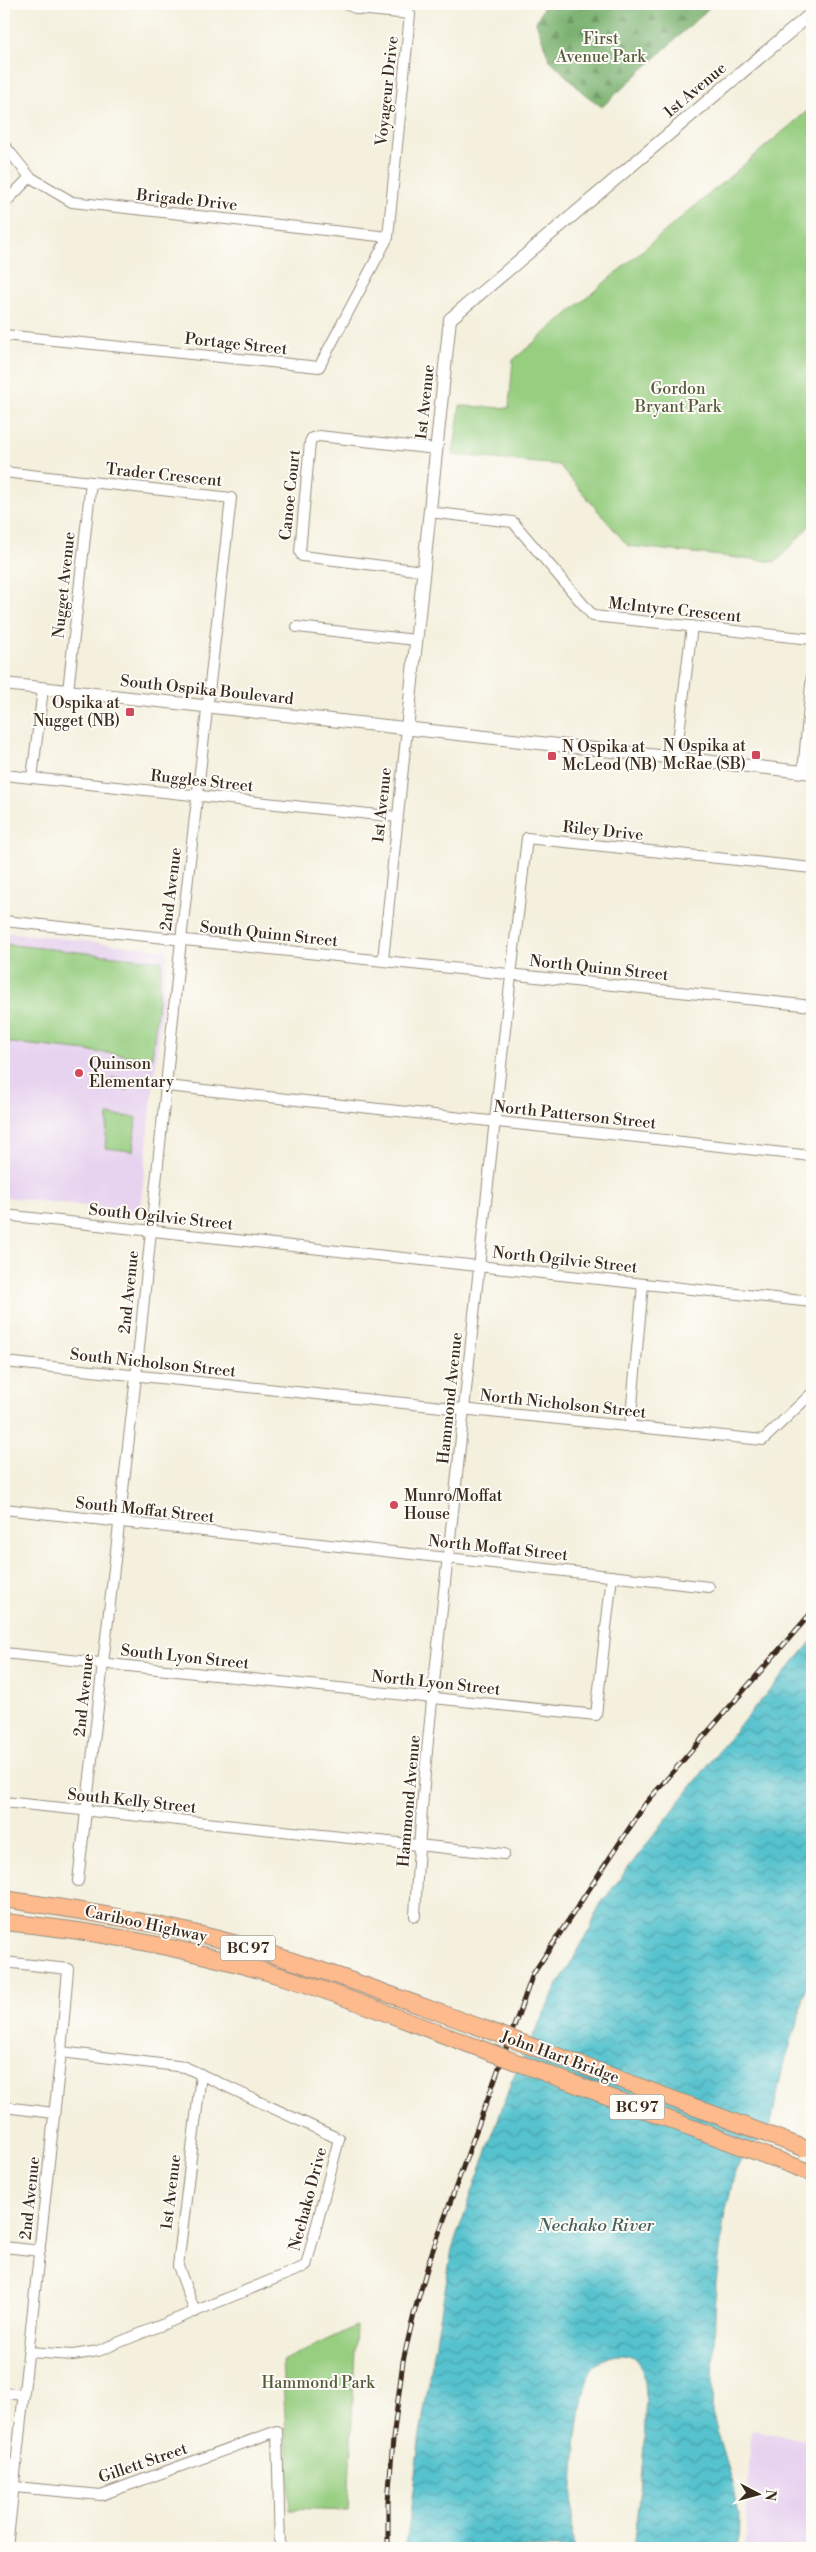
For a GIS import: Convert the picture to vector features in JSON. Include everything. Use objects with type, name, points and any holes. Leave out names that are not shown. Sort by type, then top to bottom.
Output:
[{"type":"highway","name":"Cariboo Highway","points":[[4,1899],[108,1914],[241,1945],[334,1975],[484,2029]]},
{"type":"highway","name":"Cariboo Highway","points":[[4,1922],[152,1944],[255,1969],[327,1992],[476,2047]]},
{"type":"highway","name":"John Hart Bridge","points":[[484,2029],[808,2149]]},
{"type":"highway","name":"John Hart Bridge","points":[[476,2047],[805,2170]]},
{"type":"street","name":"Voyageur Drive","points":[[345,4],[358,9],[410,14],[388,237]]},
{"type":"street","name":"1st Avenue","points":[[383,960],[450,319],[812,13]]},
{"type":"street","name":"Brigade Drive","points":[[4,145],[30,177],[72,202],[388,237]]},
{"type":"street","points":[[4,204],[30,177]]},
{"type":"street","name":"Portage Street","points":[[4,335],[319,367],[388,237]]},
{"type":"street","name":"Canoe Court","points":[[423,571],[302,556],[300,552],[310,442],[312,438],[318,436],[436,449]]},
{"type":"street","name":"Trader Crescent","points":[[4,472],[231,498],[206,706]]},
{"type":"street","name":"Nugget Avenue","points":[[68,691],[91,482]]},
{"type":"street","name":"McIntyre Crescent","points":[[430,512],[513,522],[593,616],[812,640]]},
{"type":"street","points":[[676,758],[692,626]]},
{"type":"street","points":[[297,627],[416,640]]},
{"type":"street","points":[[808,772],[812,674]]},
{"type":"street","name":"South Ospika Boulevard","points":[[4,684],[808,772]]},
{"type":"street","points":[[32,778],[43,688]]},
{"type":"street","name":"2nd Avenue","points":[[78,1881],[136,1377],[206,706]]},
{"type":"street","name":"Ruggles Street","points":[[4,775],[397,817]]},
{"type":"street","name":"Riley Drive","points":[[511,974],[528,838],[812,868]]},
{"type":"street","name":"South Quinn Street","points":[[4,921],[383,960]]},
{"type":"street","name":"North Quinn Street","points":[[383,960],[812,1006]]},
{"type":"street","name":"Hammond Avenue","points":[[415,1916],[418,1845],[511,974]]},
{"type":"street","name":"North Patterson Street","points":[[166,1086],[812,1156]]},
{"type":"street","name":"South Ogilvie Street","points":[[4,1216],[315,1248]]},
{"type":"street","name":"North Ogilvie Street","points":[[315,1248],[812,1302]]},
{"type":"street","points":[[630,1427],[643,1284]]},
{"type":"street","name":"South Nicholson Street","points":[[4,1362],[136,1377],[299,1392]]},
{"type":"street","name":"North Nicholson Street","points":[[299,1392],[763,1440],[812,1393]]},
{"type":"street","name":"South Moffat Street","points":[[4,1509],[284,1540]]},
{"type":"street","name":"North Moffat Street","points":[[284,1540],[709,1587]]},
{"type":"street","name":"North Lyon Street","points":[[273,1681],[596,1715],[612,1576]]},
{"type":"street","name":"South Lyon Street","points":[[4,1653],[273,1681]]},
{"type":"street","name":"South Kelly Street","points":[[4,1802],[504,1854]]},
{"type":"street","name":"2nd Avenue","points":[[4,1962],[68,1969],[62,2052],[15,2487],[6,2543]]},
{"type":"street","name":"Nechako Drive","points":[[29,2352],[74,2355],[98,2351],[306,2266],[339,2140],[185,2067],[62,2052]]},
{"type":"street","name":"1st Avenue","points":[[195,2312],[178,2266],[201,2074]]},
{"type":"street","points":[[4,2107],[54,2113]]},
{"type":"street","points":[[4,2247],[40,2251]]},
{"type":"street","points":[[4,2393],[24,2395]]},
{"type":"street","name":"Gillett Street","points":[[15,2487],[101,2495],[277,2431],[280,2548]]},
{"type":"shaded area","name":"Quinson Elementary","points":[[4,932],[168,950],[140,1212],[4,1197]]},
{"type":"shaded area","points":[[751,2430],[812,2441],[812,2548],[745,2548]]},
{"type":"green space","name":"First Avenue Park","points":[[545,4],[705,4],[708,9],[602,107],[582,92],[549,59],[536,22]]},
{"type":"green space","name":"Gordon Bryant Park","points":[[812,107],[812,523],[776,562],[628,546],[559,465],[453,455],[460,406],[509,408],[513,360]]},
{"type":"green space","points":[[4,944],[162,961],[152,1058],[4,1042]]},
{"type":"green space","points":[[112,1078],[129,1080],[128,1090],[110,1088]]},
{"type":"green space","points":[[108,1115],[136,1117],[133,1151],[105,1148]]},
{"type":"green space","name":"Hammond Park","points":[[356,2326],[348,2511],[290,2509],[282,2361]]},
{"type":"water","name":"Nechako River","points":[[812,1641],[812,1956],[801,2010],[782,2071],[770,2129],[740,2162],[735,2172],[724,2218],[716,2283],[712,2413],[733,2484],[739,2514],[738,2548],[633,2548],[643,2451],[645,2386],[643,2372],[637,2360],[629,2355],[615,2354],[603,2359],[596,2365],[591,2371],[586,2384],[575,2458],[572,2512],[574,2548],[406,2548],[420,2434],[452,2249],[512,2080],[557,1986],[590,1930],[598,1907],[729,1738]]},
{"type":"railway","points":[[388,2548],[388,2502],[393,2439],[403,2361],[415,2310],[430,2258],[533,1974],[646,1803],[812,1612]]},
{"type":"place","name":"Ospika at Nugget (NB)","points":[[130,712]]},
{"type":"place","name":"N Ospika at McRae (SB)","points":[[756,755]]},
{"type":"place","name":"N Ospika at McLeod (NB)","points":[[552,756]]},
{"type":"place","name":"Quinson Elementary","points":[[79,1073]]},
{"type":"place","name":"Munro/Moffat House","points":[[394,1505]]}]
